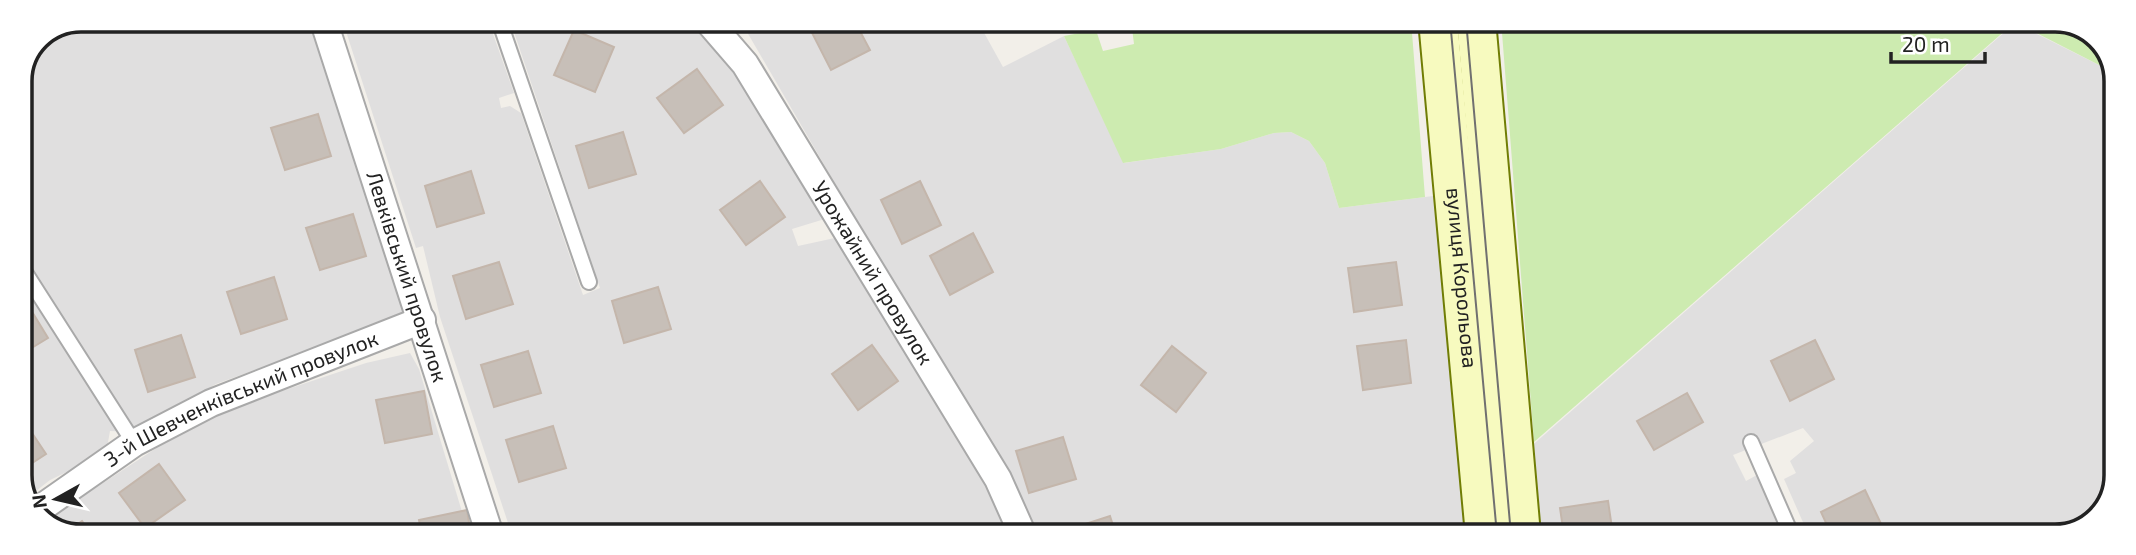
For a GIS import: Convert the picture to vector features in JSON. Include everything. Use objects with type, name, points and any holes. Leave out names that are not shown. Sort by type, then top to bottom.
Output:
[{"type":"main road","name":"вулиця Корольова","points":[[1439,31],[1484,524]]},
{"type":"main road","name":"вулиця Корольова","points":[[1477,31],[1520,524]]},
{"type":"street","name":"Левківський провулок","points":[[327,31],[487,524]]},
{"type":"street","name":"Урожайний провулок","points":[[717,31],[745,64],[998,479],[1018,524]]},
{"type":"street","name":"3-й Шевченківський провулок","points":[[44,506],[134,443],[211,402],[422,320]]},
{"type":"lane","points":[[503,31],[589,282]]},
{"type":"lane","points":[[32,283],[134,443]]},
{"type":"lane","points":[[1751,442],[1787,524]]},
{"type":"shaded area","points":[[81,31],[316,31],[408,316],[348,342],[274,363],[216,384],[134,432],[110,431],[106,453],[50,480],[35,492],[32,478],[31,81],[32,71],[40,53],[62,35]]},
{"type":"shaded area","points":[[346,31],[492,31],[514,93],[499,98],[501,108],[510,106],[521,113],[583,295],[600,288],[514,31],[712,31],[828,218],[792,229],[798,246],[844,236],[1007,524],[508,524],[440,317],[423,246],[416,248]]},
{"type":"shaded area","points":[[746,31],[983,31],[1003,67],[1064,36],[1124,163],[1221,149],[1274,133],[1291,132],[1309,141],[1325,163],[1339,208],[1441,195],[1470,524],[1030,524],[1000,456],[883,266]]},
{"type":"shaded area","points":[[2006,31],[2031,31],[2103,67],[2104,484],[2098,499],[2083,515],[2065,523],[2055,524],[1804,524],[1784,479],[1796,473],[1790,461],[1814,441],[1803,428],[1733,455],[1746,481],[1757,475],[1770,493],[1784,524],[1534,524],[1528,449]]},
{"type":"shaded area","points":[[410,353],[419,369],[466,524],[81,524],[54,515],[161,445],[225,410],[366,363]]},
{"type":"green space","points":[[1096,31],[1103,51],[1134,44],[1132,31],[1412,31],[1425,197],[1339,208],[1325,163],[1309,141],[1291,132],[1274,133],[1221,149],[1123,163],[1064,36]]},
{"type":"green space","points":[[1502,31],[2005,31],[1534,442]]},
{"type":"green space","points":[[2033,31],[2065,32],[2080,38],[2096,53],[2103,67]]},
{"type":"building","points":[[574,31],[614,47],[595,92],[554,75]]},
{"type":"building","points":[[811,31],[860,31],[870,50],[831,70]]},
{"type":"building","points":[[697,69],[723,105],[684,133],[657,98]]},
{"type":"building","points":[[318,114],[331,156],[285,170],[271,128]]},
{"type":"building","points":[[623,132],[636,174],[589,188],[576,146]]},
{"type":"building","points":[[471,171],[484,213],[437,227],[425,186]]},
{"type":"building","points":[[760,181],[785,217],[746,245],[720,210]]},
{"type":"building","points":[[920,181],[941,225],[902,244],[881,200]]},
{"type":"building","points":[[353,214],[366,256],[320,270],[306,228]]},
{"type":"building","points":[[973,233],[993,272],[950,295],[930,256]]},
{"type":"building","points":[[499,262],[513,304],[466,319],[453,276]]},
{"type":"building","points":[[1396,262],[1402,305],[1354,312],[1348,268]]},
{"type":"building","points":[[274,277],[287,319],[241,334],[227,292]]},
{"type":"building","points":[[658,287],[671,329],[624,343],[612,301]]},
{"type":"building","points":[[32,311],[48,338],[32,348]]},
{"type":"building","points":[[181,335],[195,377],[148,392],[135,350]]},
{"type":"building","points":[[1406,340],[1411,383],[1363,390],[1357,346]]},
{"type":"building","points":[[1815,340],[1834,379],[1790,401],[1771,361]]},
{"type":"building","points":[[872,345],[898,381],[858,410],[832,374]]},
{"type":"building","points":[[1172,346],[1206,373],[1176,412],[1141,385]]},
{"type":"building","points":[[528,351],[541,393],[494,407],[481,365]]},
{"type":"building","points":[[424,391],[432,434],[385,443],[376,400]]},
{"type":"building","points":[[1687,393],[1703,422],[1654,450],[1637,421]]},
{"type":"building","points":[[553,426],[566,468],[519,482],[506,440]]},
{"type":"building","points":[[32,433],[46,454],[32,463]]},
{"type":"building","points":[[1063,437],[1076,479],[1029,493],[1016,451]]},
{"type":"building","points":[[159,464],[185,500],[151,524],[142,524],[119,493]]},
{"type":"building","points":[[1865,490],[1881,524],[1826,524],[1821,512]]},
{"type":"building","points":[[1608,501],[1611,524],[1562,524],[1560,508]]},
{"type":"building","points":[[467,510],[469,524],[420,524],[419,520]]},
{"type":"building","points":[[1110,516],[1113,524],[1085,524]]},
{"type":"tram line","points":[[1451,31],[1496,524]]},
{"type":"tram line","points":[[1467,31],[1510,524]]}]
